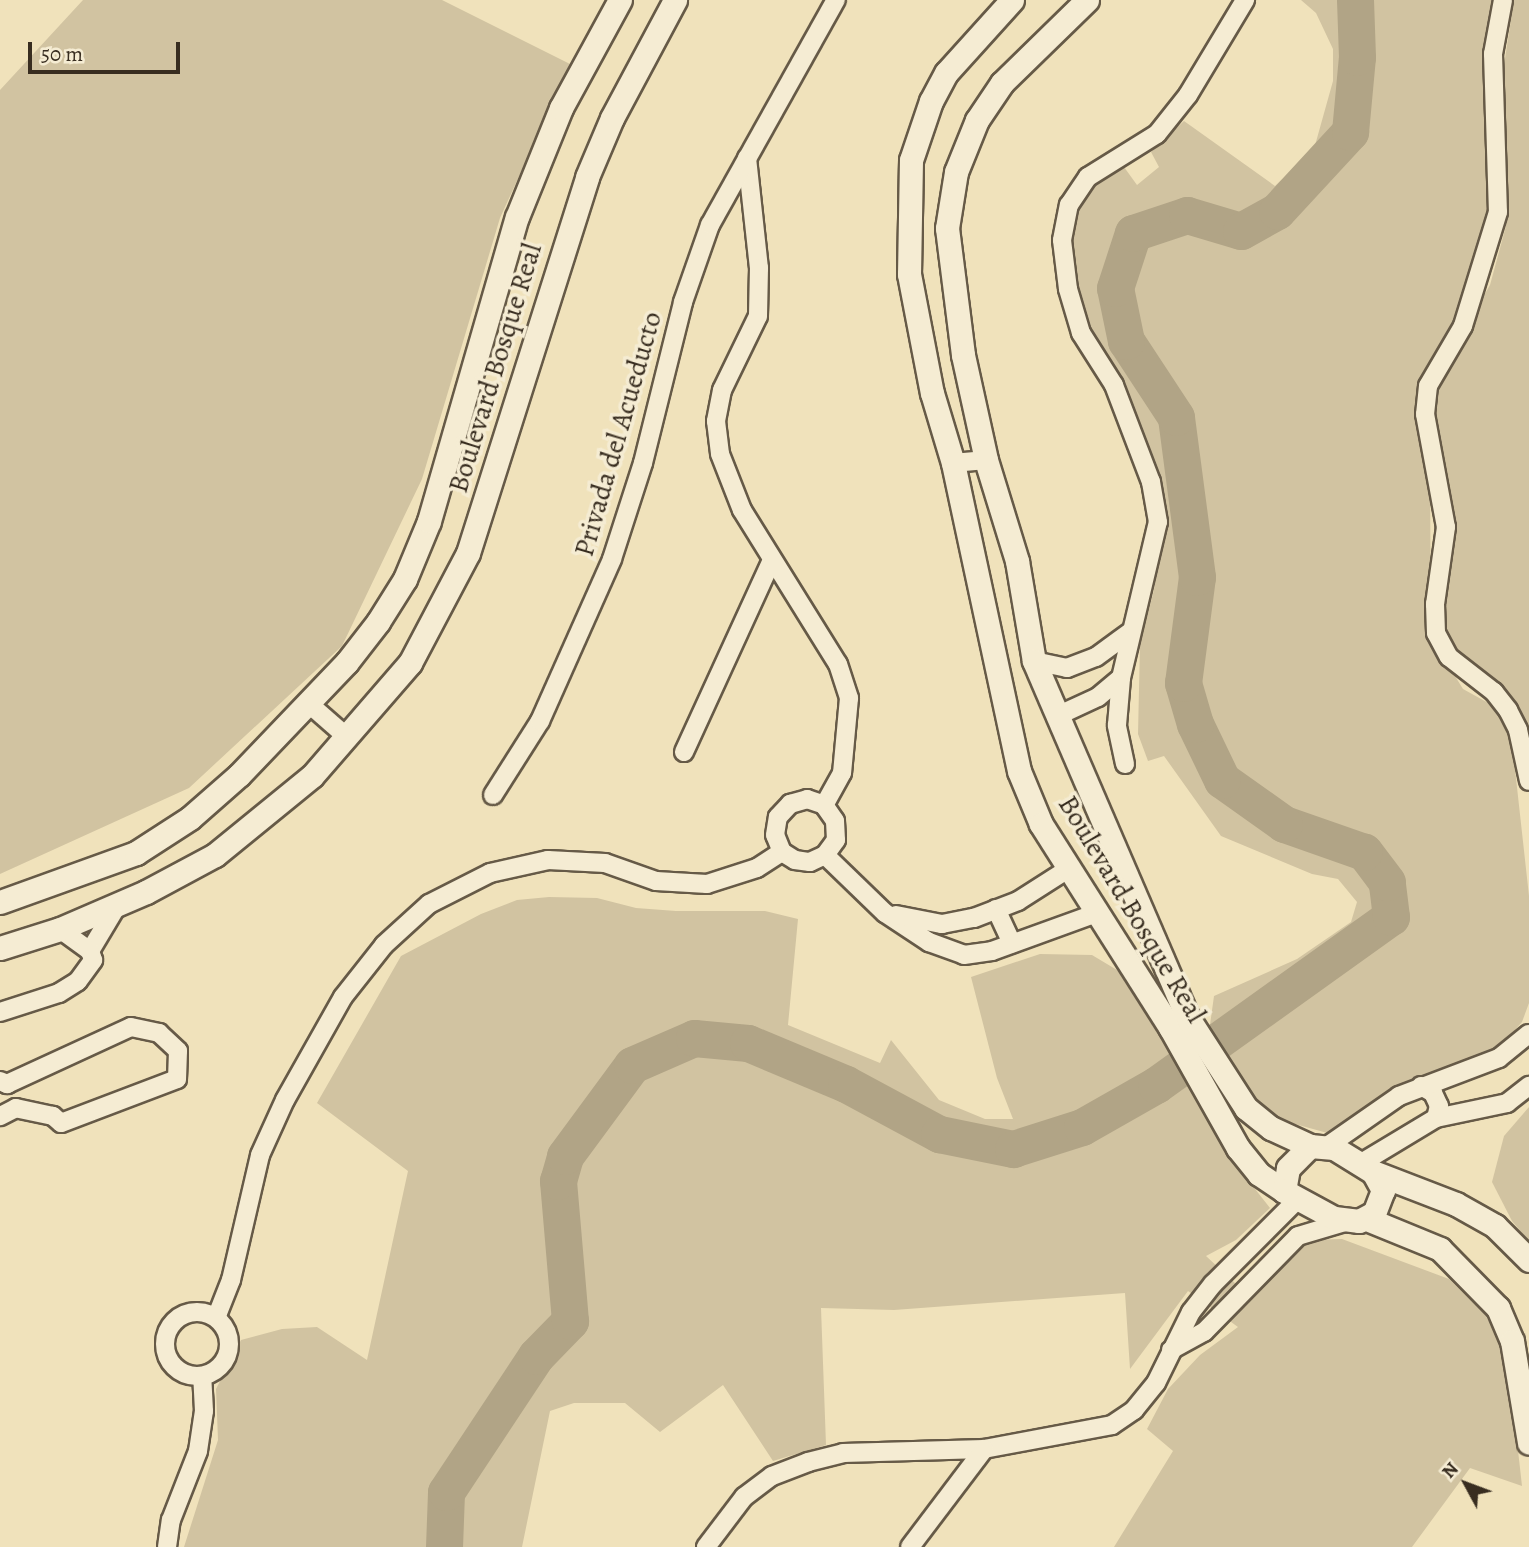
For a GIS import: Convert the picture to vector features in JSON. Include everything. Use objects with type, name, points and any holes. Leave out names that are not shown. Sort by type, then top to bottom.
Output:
[{"type":"street","name":"Boulevard Bosque Real","points":[[0,902],[136,853],[190,818],[239,775],[308,703],[378,622],[418,550],[517,217],[561,108],[620,0]]},
{"type":"street","name":"Boulevard Bosque Real","points":[[0,948],[60,929],[118,904],[215,855],[274,811],[348,738],[410,663],[468,553],[587,177],[612,118],[675,0]]},
{"type":"street","name":"Privada del Acueducto","points":[[493,795],[540,721],[612,559],[643,463],[683,302],[710,225],[836,0]]},
{"type":"street","name":"Boulevard Bosque Real","points":[[1012,0],[946,73],[925,116],[911,160],[909,274],[932,393],[953,463],[1019,771],[1041,824],[1094,914],[1179,1022],[1235,1113],[1245,1157],[1259,1174],[1290,1196],[1359,1219]]},
{"type":"street","name":"Boulevard Bosque Real","points":[[1087,0],[1002,83],[977,120],[956,172],[947,228],[952,284],[986,460],[1017,561],[1034,661],[1179,1022]]},
{"type":"street","points":[[1125,764],[1117,725],[1121,678],[1158,522],[1152,482],[1114,385],[1081,333],[1068,289],[1062,240],[1069,205],[1088,177],[1157,134],[1188,95],[1245,0]]},
{"type":"street","points":[[1503,0],[1493,54],[1498,212],[1463,326],[1428,386],[1425,414],[1446,527],[1435,604],[1436,633],[1449,657],[1494,692],[1508,710],[1518,730],[1529,781]]},
{"type":"street","points":[[747,158],[759,268],[758,316],[722,390],[716,421],[720,454],[742,510],[838,664],[849,698],[842,773],[824,806]]},
{"type":"street","points":[[953,463],[986,460]]},
{"type":"street","points":[[684,752],[772,560]]},
{"type":"street","points":[[1034,661],[1067,668],[1096,657],[1130,632]]},
{"type":"street","points":[[1057,716],[1098,697],[1121,678]]},
{"type":"street","points":[[308,703],[348,738]]},
{"type":"street","points":[[807,800],[824,806],[835,821],[835,840],[825,855],[802,861],[782,852],[775,835],[778,817],[790,804],[807,800]]},
{"type":"street","points":[[216,1318],[232,1280],[260,1155],[285,1100],[343,997],[384,945],[429,904],[490,873],[548,860],[605,863],[656,881],[707,884],[757,868],[782,852]]},
{"type":"street","points":[[825,855],[885,913],[929,942],[964,955],[1012,944],[1094,914]]},
{"type":"street","points":[[885,913],[942,924],[996,909],[1068,869]]},
{"type":"street","points":[[90,951],[118,904]]},
{"type":"street","points":[[996,909],[1012,944]]},
{"type":"street","points":[[0,1012],[78,981],[93,960],[90,951],[60,929]]},
{"type":"street","points":[[0,1081],[7,1084],[131,1027],[159,1033],[178,1051],[177,1079],[61,1123],[52,1116],[16,1108],[0,1116]]},
{"type":"street","points":[[706,1547],[744,1497],[772,1476],[808,1462],[843,1453],[984,1449],[1112,1425],[1134,1410],[1156,1383],[1171,1350],[1213,1284],[1290,1196],[1288,1168],[1420,1086],[1499,1058],[1529,1034]]},
{"type":"street","points":[[1420,1086],[1433,1093],[1439,1106],[1436,1118]]},
{"type":"street","points":[[1368,1167],[1436,1118],[1507,1103],[1529,1086]]},
{"type":"street","name":"Boulevard Bosque Real","points":[[1235,1113],[1368,1167]]},
{"type":"street","points":[[1171,1350],[1204,1332],[1298,1236],[1359,1219],[1383,1197],[1368,1167]]},
{"type":"street","points":[[1368,1167],[1456,1204],[1494,1226],[1529,1260]]},
{"type":"street","points":[[1359,1219],[1440,1249],[1498,1308],[1512,1342],[1529,1443]]},
{"type":"street","points":[[186,1314],[216,1318],[228,1335],[227,1357],[221,1366],[201,1376],[173,1366],[166,1337],[186,1314]]},
{"type":"street","points":[[167,1547],[172,1520],[198,1451],[204,1411],[201,1376]]},
{"type":"street","points":[[910,1547],[984,1449]]},
{"type":"shaded area","points":[[83,0],[442,0],[570,64],[500,218],[422,479],[342,646],[189,788],[0,874],[0,90]]},
{"type":"shaded area","points":[[1301,0],[1496,0],[1492,209],[1474,278],[1417,420],[1430,478],[1431,637],[1463,689],[1492,705],[1511,733],[1529,896],[1529,1003],[1522,1022],[1495,1052],[1331,1134],[1277,1119],[1243,1087],[1209,1032],[1214,996],[1297,959],[1351,922],[1357,902],[1338,879],[1312,874],[1221,836],[1164,756],[1148,761],[1138,734],[1140,644],[1154,590],[1163,492],[1124,380],[1082,318],[1069,251],[1069,223],[1089,185],[1124,167],[1137,185],[1159,167],[1151,152],[1184,121],[1275,186],[1314,149],[1333,81],[1333,49],[1316,13]]},
{"type":"shaded area","points":[[1514,0],[1529,0],[1529,756],[1517,717],[1469,668],[1448,639],[1443,592],[1450,531],[1446,466],[1431,410],[1440,371],[1490,285],[1506,226],[1504,65]]},
{"type":"shaded area","points":[[549,897],[597,898],[636,908],[676,911],[765,911],[798,919],[788,1025],[880,1063],[891,1040],[939,1100],[985,1119],[1013,1119],[997,1078],[971,977],[1040,954],[1092,955],[1117,970],[1146,1008],[1207,1102],[1237,1166],[1270,1208],[1236,1240],[1206,1256],[1252,1299],[1307,1240],[1342,1239],[1449,1279],[1486,1316],[1509,1370],[1522,1486],[1470,1468],[1412,1547],[1114,1547],[1173,1451],[1147,1429],[1168,1389],[1200,1355],[1238,1327],[1188,1291],[1130,1369],[1125,1293],[894,1310],[821,1308],[826,1445],[773,1461],[723,1385],[660,1432],[625,1403],[574,1403],[550,1411],[522,1547],[184,1547],[218,1440],[216,1389],[241,1340],[282,1329],[317,1327],[367,1360],[408,1171],[317,1103],[401,956],[481,914],[517,900]]},
{"type":"shaded area","points":[[1529,1107],[1529,1241],[1512,1221],[1492,1182],[1504,1136]]},
{"type":"waterway","points":[[444,1547],[446,1492],[536,1356],[570,1321],[558,1181],[565,1156],[632,1065],[694,1038],[748,1043],[846,1084],[939,1134],[1013,1149],[1082,1127],[1156,1085],[1391,917],[1387,882],[1364,852],[1284,824],[1222,780],[1195,724],[1183,683],[1197,577],[1176,417],[1126,341],[1115,288],[1133,233],[1187,215],[1241,231],[1277,211],[1350,132],[1357,57],[1355,0]]}]
